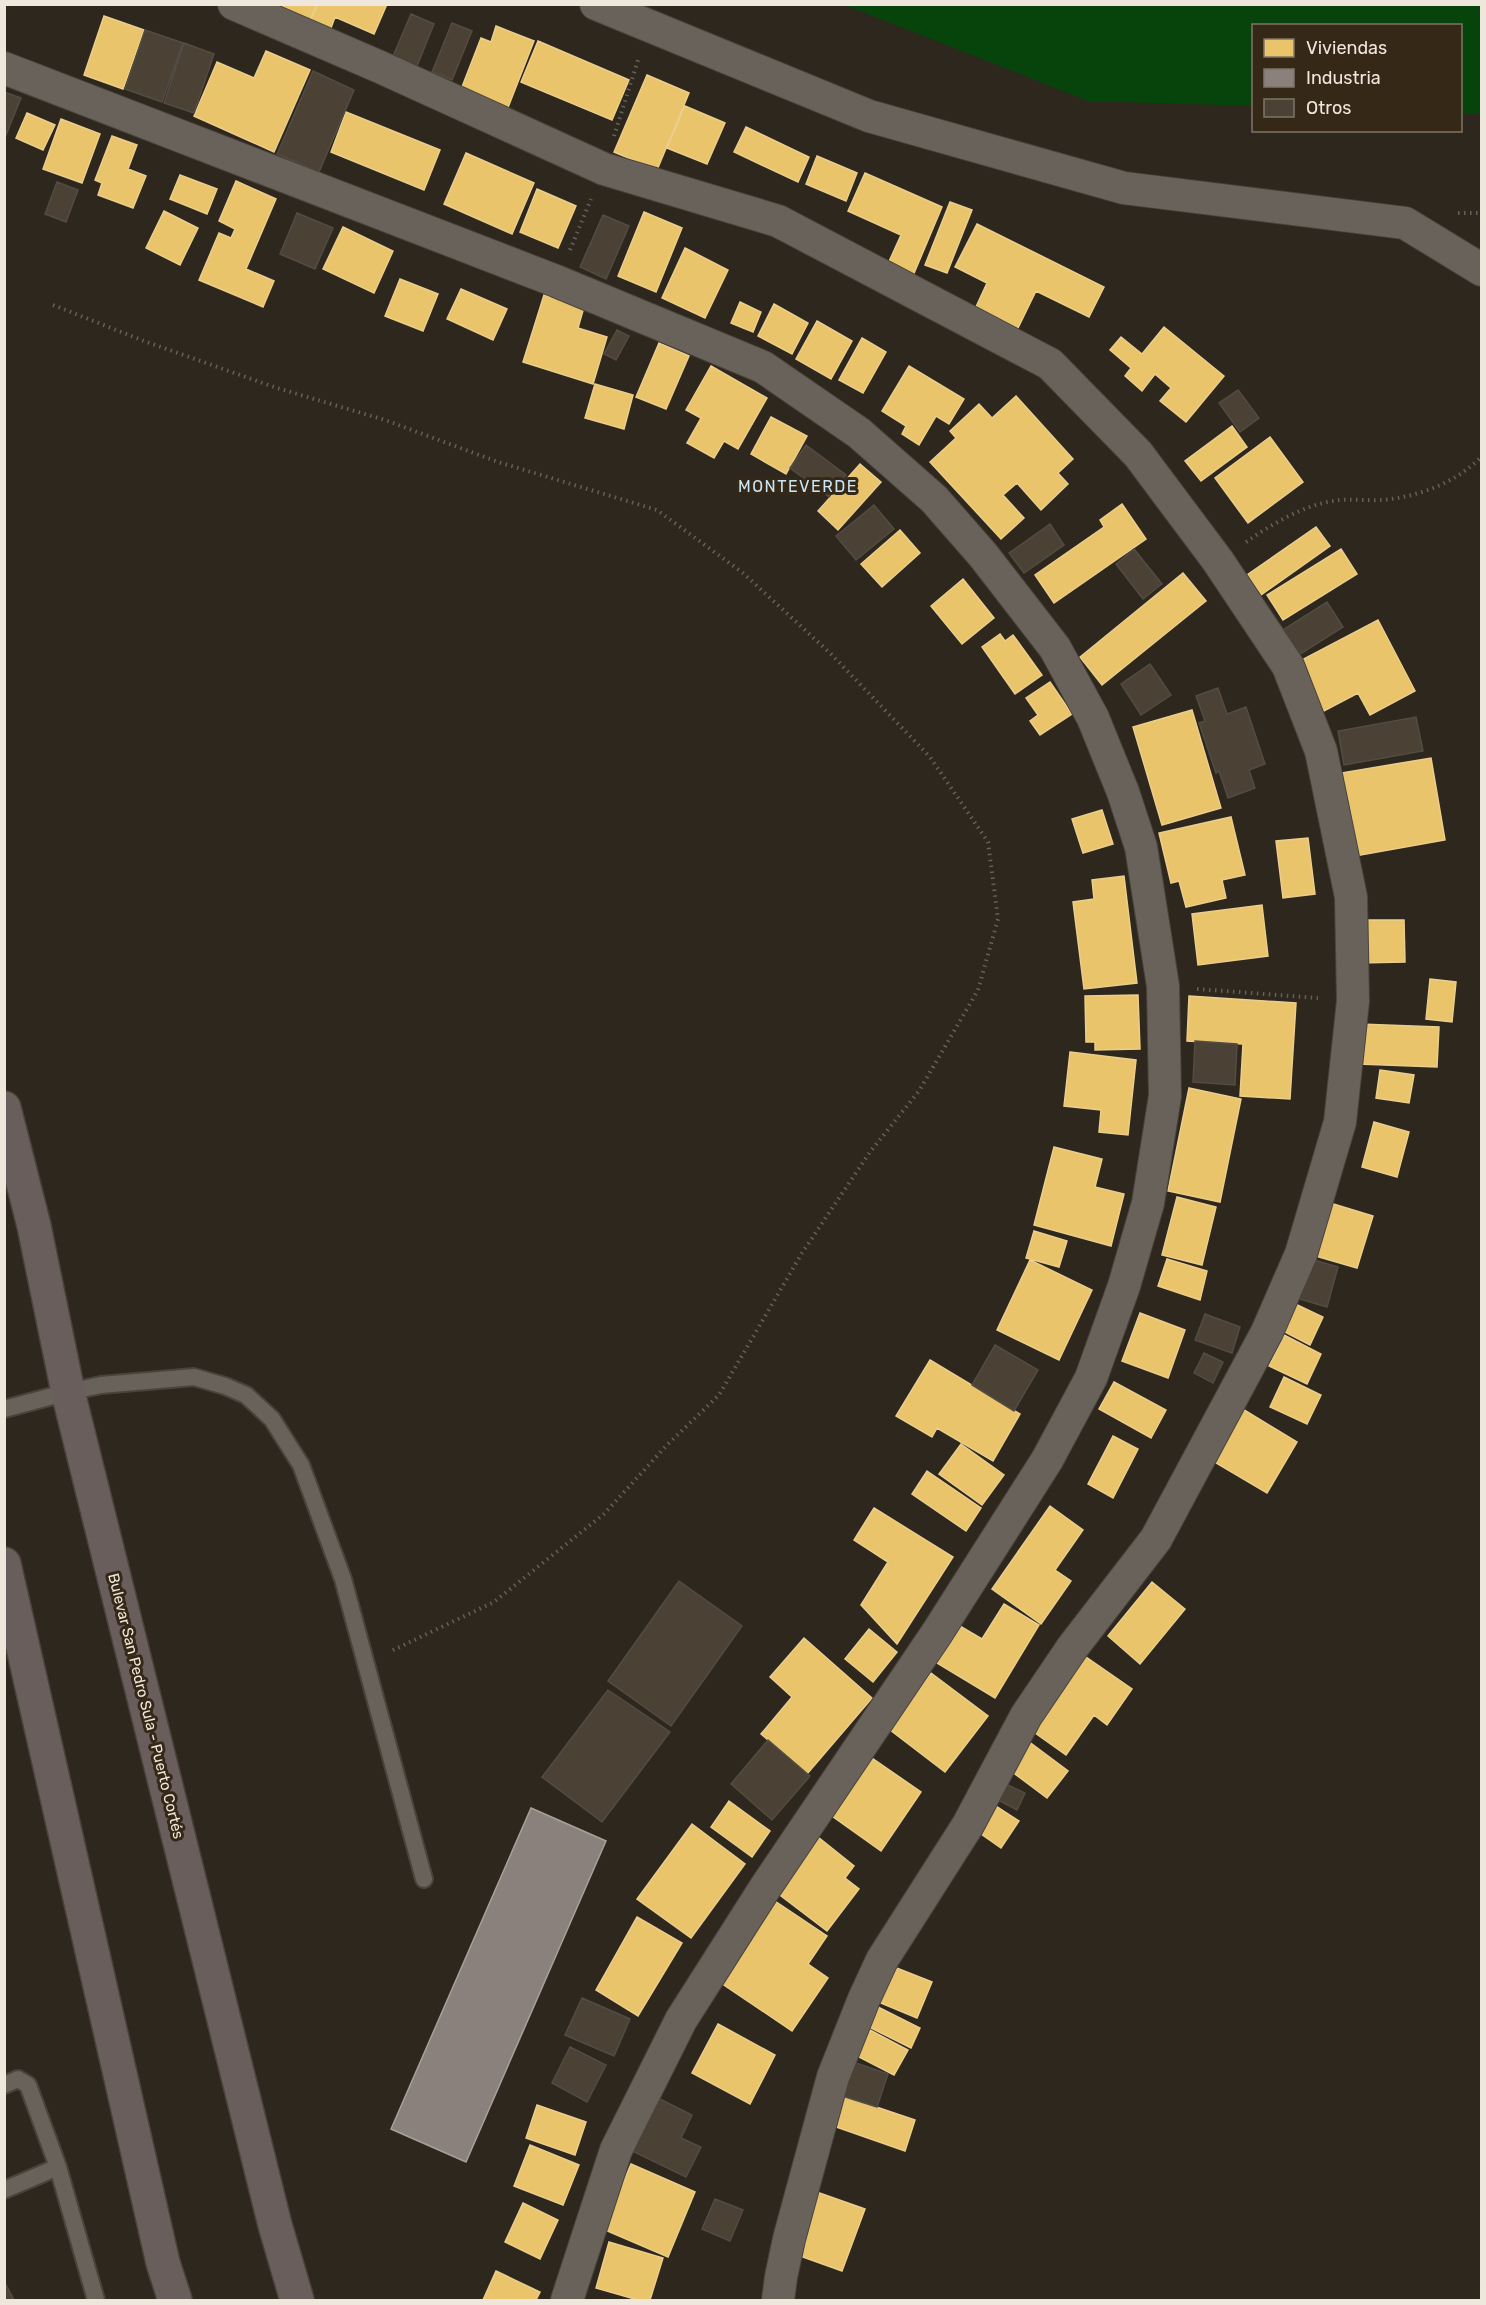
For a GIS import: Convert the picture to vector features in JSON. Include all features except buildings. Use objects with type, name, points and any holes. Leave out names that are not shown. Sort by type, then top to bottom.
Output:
[{"type":"highway","name":"Bulevar San Pedro Sula - Puerto Cortés","points":[[4,1108],[34,1226],[68,1392],[275,2225],[297,2301]]},
{"type":"highway","points":[[4,1564],[160,2251],[175,2301]]},
{"type":"street","points":[[234,4],[380,67],[604,169],[778,221],[1050,363],[1138,454],[1218,561],[1288,666],[1321,751],[1351,897],[1353,1001],[1340,1122],[1301,1254],[1271,1323],[1156,1539],[1072,1648],[1026,1716],[968,1825],[882,1960],[833,2077],[789,2239],[780,2277],[778,2301]]},
{"type":"street","points":[[596,4],[869,116],[1124,188],[1405,223],[1482,270]]},
{"type":"street","points":[[4,68],[556,281],[763,367],[859,433],[934,499],[983,555],[1055,648],[1093,718],[1123,792],[1141,847],[1163,986],[1165,1096],[1148,1203],[1124,1286],[1091,1378],[1047,1460],[944,1624],[765,1888],[681,2020],[616,2150],[567,2301]]},
{"type":"lane","points":[[4,1409],[68,1392],[124,1383],[194,1377],[246,1395],[272,1419],[301,1465],[343,1579],[424,1880]]},
{"type":"lane","points":[[4,2085],[18,2079],[28,2085],[58,2168],[96,2301]]},
{"type":"lane","points":[[4,2190],[58,2168]]},
{"type":"path","points":[[53,305],[277,388],[385,420],[498,462],[657,510],[743,573],[831,654],[930,757],[988,842],[998,920],[978,990],[919,1091],[870,1152],[802,1253],[719,1395],[667,1445],[604,1514],[494,1602],[366,1663]]},
{"type":"path","points":[[1218,561],[1253,537],[1299,511],[1334,501],[1383,500],[1426,493],[1470,468],[1482,456]]},
{"type":"path","points":[[1163,986],[1353,1001]]},
{"type":"green space","points":[[845,5],[1481,5],[1481,114],[1462,114],[1462,24],[1252,24],[1252,106],[1088,101]]},
{"type":"district","name":"MONTEVERDE","points":[[798,486]]}]
